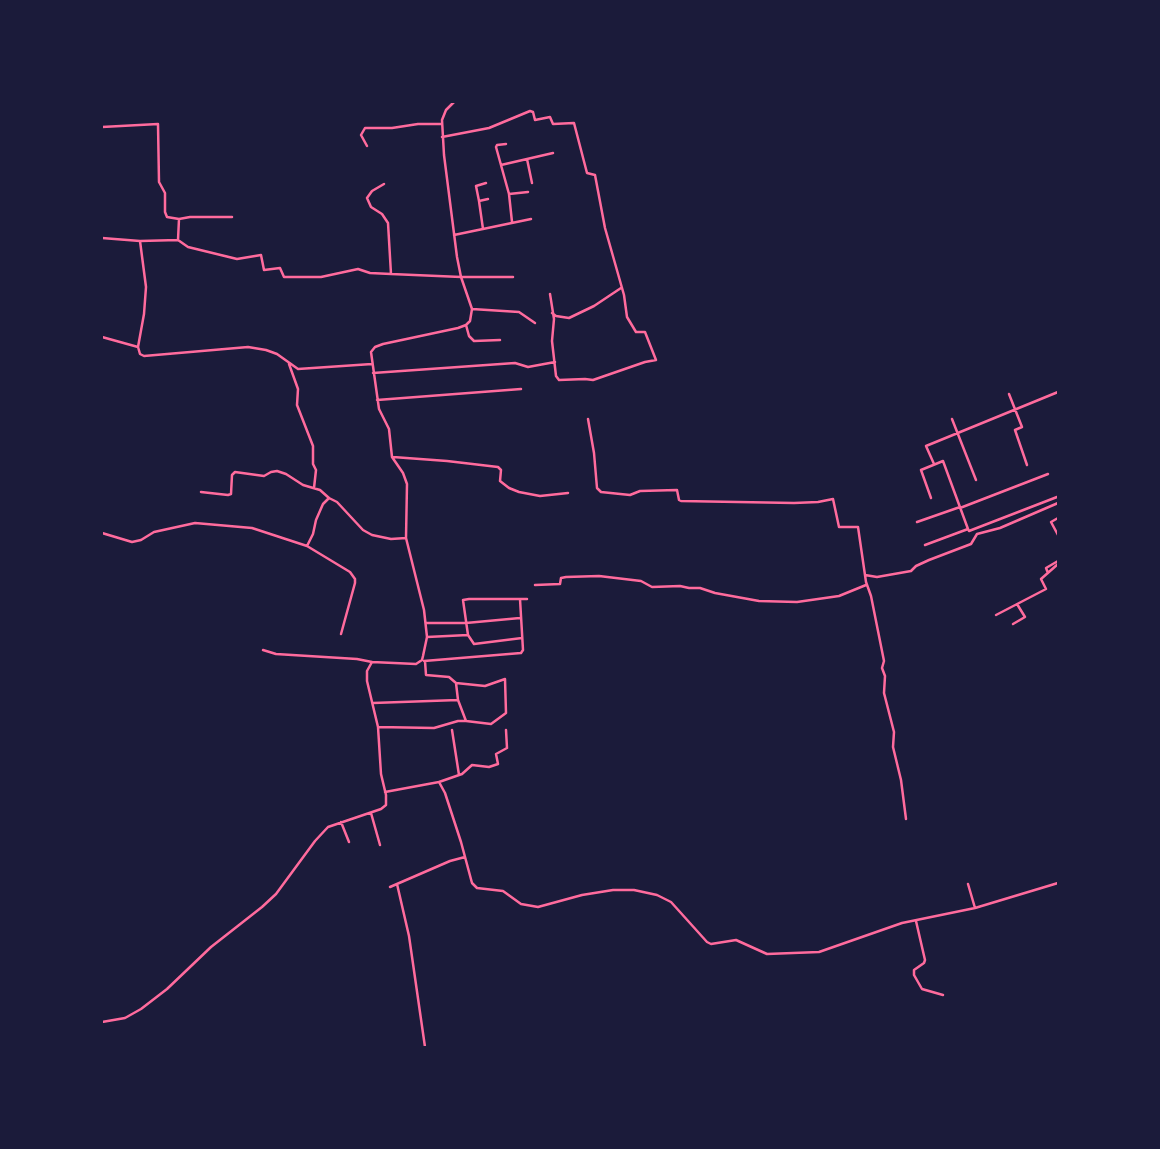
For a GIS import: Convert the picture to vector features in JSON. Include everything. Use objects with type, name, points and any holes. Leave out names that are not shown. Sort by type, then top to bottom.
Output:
[{"type":"street","points":[[378,727],[434,728],[458,721],[491,724],[504,716],[507,711],[505,693],[506,680],[504,678],[485,686],[456,683],[449,677],[426,675],[423,660],[426,638],[426,623],[421,595],[406,538],[408,484],[403,473],[392,457],[389,429],[379,409],[372,364],[371,352],[375,347],[466,325],[470,321],[472,309],[461,277],[447,188],[441,124],[444,114],[454,102]]},
{"type":"street","points":[[442,137],[489,128],[530,111],[533,112],[535,120],[550,117],[553,124],[574,123],[587,173],[595,175],[605,228],[624,295],[627,317],[636,332],[645,332],[656,360],[645,362],[625,371],[593,380],[559,380],[556,376],[552,341],[554,319],[551,312],[550,294]]},
{"type":"street","points":[[102,127],[157,123],[160,140],[160,182],[165,192],[165,212],[167,216],[179,219],[190,217],[232,217]]},
{"type":"street","points":[[367,146],[361,135],[365,128],[392,128],[418,124],[441,124]]},
{"type":"street","points":[[506,144],[496,146],[509,194],[512,222]]},
{"type":"street","points":[[501,165],[553,153]]},
{"type":"street","points":[[527,159],[532,184]]},
{"type":"street","points":[[483,228],[476,186],[486,183]]},
{"type":"street","points":[[384,184],[372,191],[367,198],[371,207],[382,214],[388,223],[391,274]]},
{"type":"street","points":[[509,194],[528,192]]},
{"type":"street","points":[[479,201],[488,199]]},
{"type":"street","points":[[178,240],[179,219]]},
{"type":"street","points":[[454,235],[531,219]]},
{"type":"street","points":[[102,238],[140,241],[178,240],[188,247],[196,250],[237,259],[261,255],[265,270],[280,268],[284,277],[321,277],[358,269],[370,273],[461,277],[513,277]]},
{"type":"street","points":[[140,241],[146,287],[144,314],[138,347],[140,354],[147,357],[175,352],[248,346],[277,354],[298,369],[372,364]]},
{"type":"street","points":[[551,312],[556,316],[569,318],[594,306],[621,288]]},
{"type":"street","points":[[472,309],[519,312],[535,323]]},
{"type":"street","points":[[466,325],[469,336],[474,341],[500,340]]},
{"type":"street","points":[[102,337],[138,347]]},
{"type":"street","points":[[374,373],[515,362],[528,367],[555,362]]},
{"type":"street","points":[[289,363],[298,389],[297,405],[313,446],[313,464],[316,470],[314,488]]},
{"type":"street","points":[[377,400],[521,389]]},
{"type":"street","points":[[934,464],[926,446],[1058,392]]},
{"type":"street","points":[[1009,394],[1022,427],[1015,430],[1028,465]]},
{"type":"street","points":[[588,419],[594,453],[597,488],[601,492],[630,495],[640,491],[677,490],[679,500],[681,501],[794,503],[818,502],[834,499],[839,528],[859,527],[866,585],[871,596],[884,662],[882,668],[885,676],[884,693],[894,732],[893,747],[901,780],[906,819]]},
{"type":"street","points":[[952,419],[976,480]]},
{"type":"street","points":[[392,457],[447,461],[498,468],[500,469],[500,482],[519,492],[540,496],[568,493]]},
{"type":"street","points":[[931,498],[921,470],[943,461],[968,529]]},
{"type":"street","points":[[201,492],[225,495],[231,494],[232,475],[236,472],[264,476],[271,472],[277,471],[286,474],[303,485],[324,492],[329,498],[337,502],[363,530],[372,535],[391,540],[406,538]]},
{"type":"street","points":[[917,522],[1048,474]]},
{"type":"street","points":[[925,545],[968,529],[969,531],[1058,497]]},
{"type":"street","points":[[307,546],[311,539],[316,520],[323,504],[329,498]]},
{"type":"street","points":[[865,575],[878,577],[911,571],[916,566],[929,560],[972,544],[977,534],[1000,528],[1058,503]]},
{"type":"street","points":[[1058,518],[1051,522],[1058,535]]},
{"type":"street","points":[[102,533],[127,541],[138,541],[154,532],[195,523],[252,528],[307,546],[350,572],[355,579],[355,584],[341,634]]},
{"type":"street","points":[[996,615],[1046,589],[1041,579],[1048,573],[1046,568],[1058,563]]},
{"type":"street","points":[[535,585],[560,584],[561,579],[566,577],[599,576],[641,581],[652,587],[680,586],[700,588],[715,593],[758,601],[797,602],[839,596],[866,585]]},
{"type":"street","points":[[522,638],[474,644],[468,636],[464,599],[527,599]]},
{"type":"street","points":[[263,650],[276,654],[357,659],[407,665],[416,664],[423,660],[518,654],[522,652],[520,599]]},
{"type":"street","points":[[1013,624],[1025,617],[1018,604]]},
{"type":"street","points":[[426,623],[466,623],[520,618]]},
{"type":"street","points":[[426,638],[468,636]]},
{"type":"street","points":[[102,1022],[133,1014],[167,989],[211,947],[276,894],[323,831],[328,827],[384,808],[387,802],[381,774],[378,727],[367,681],[367,671],[372,662]]},
{"type":"street","points":[[456,683],[458,700],[466,721]]},
{"type":"street","points":[[373,703],[458,700]]},
{"type":"street","points":[[452,730],[459,776]]},
{"type":"street","points":[[385,792],[439,782],[459,776],[472,765],[489,767],[498,764],[496,754],[508,748],[506,730]]},
{"type":"street","points":[[439,782],[445,793],[472,883],[475,887],[503,891],[525,905],[538,907],[582,895],[613,890],[634,890],[657,894],[670,902],[707,942],[711,944],[736,940],[767,954],[819,952],[902,923],[975,908],[1058,883]]},
{"type":"street","points":[[371,813],[380,845]]},
{"type":"street","points":[[341,822],[349,842]]},
{"type":"street","points":[[390,887],[450,861],[465,857]]},
{"type":"street","points":[[397,884],[409,936],[425,1047]]},
{"type":"street","points":[[968,884],[975,908]]},
{"type":"street","points":[[916,921],[925,960],[924,963],[914,970],[914,975],[922,989],[943,995]]}]
